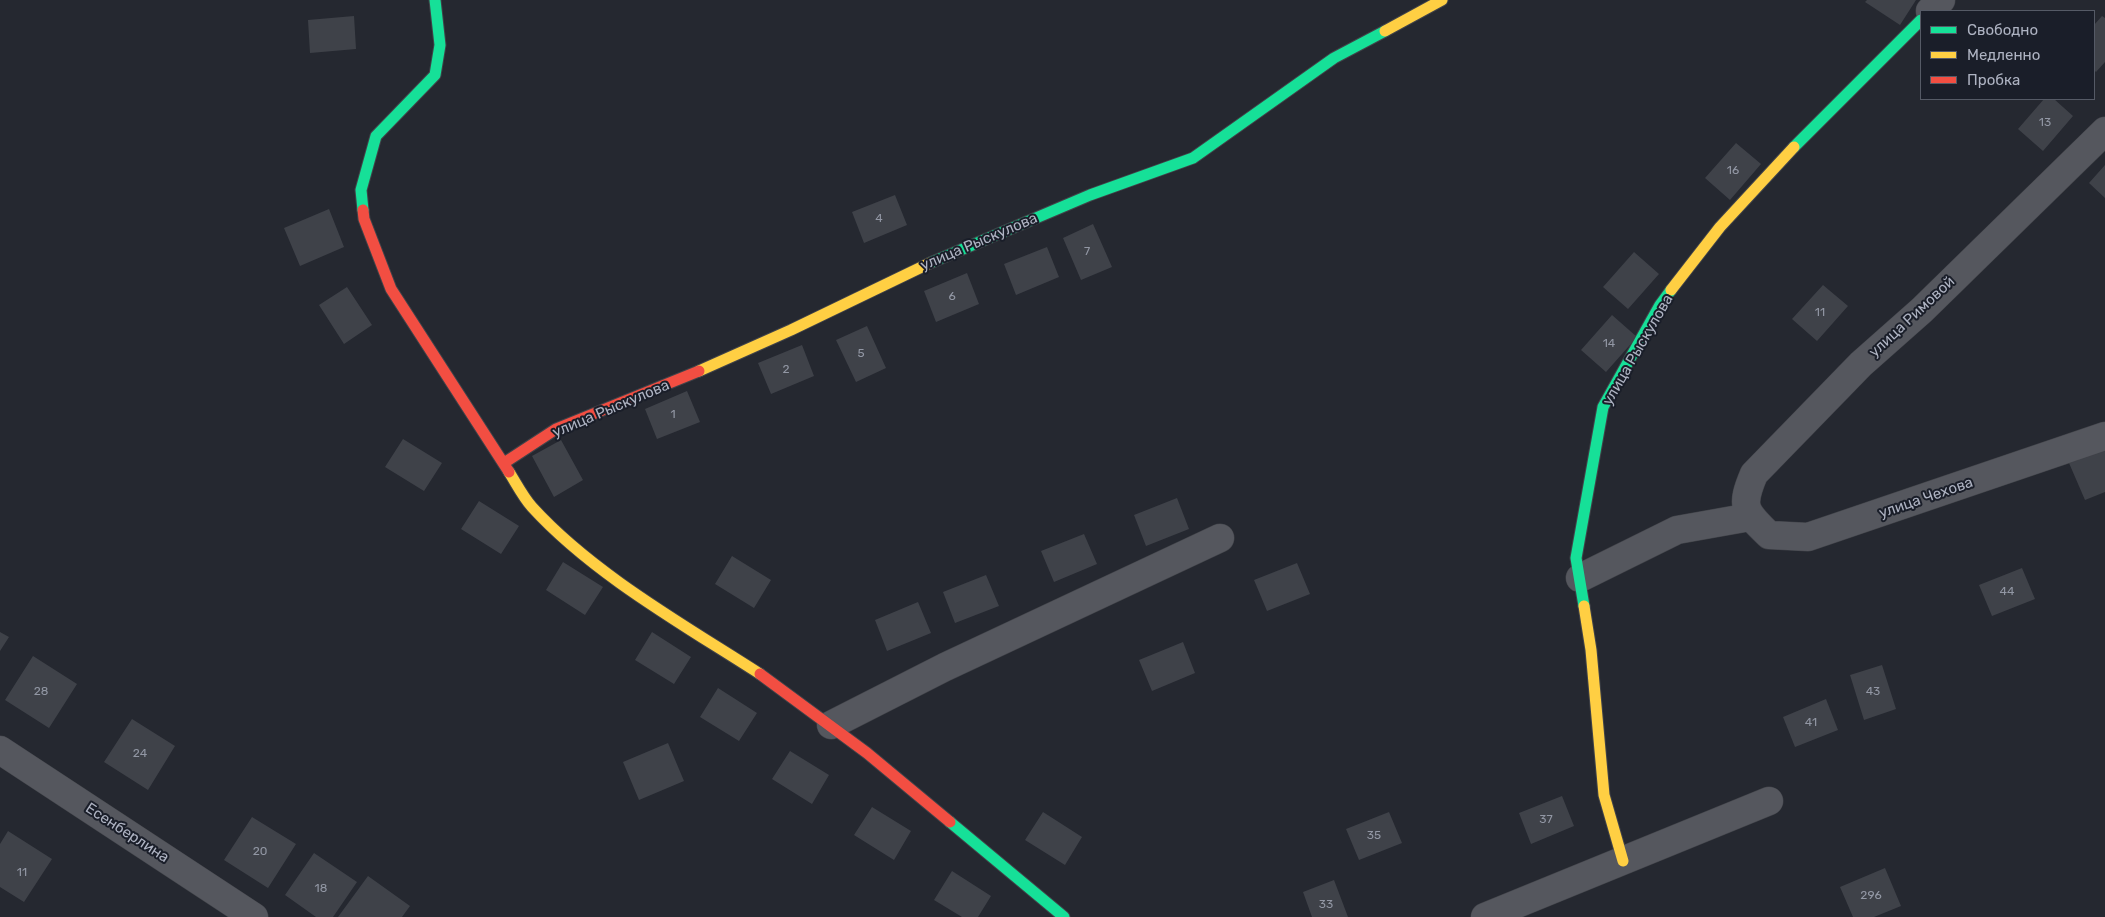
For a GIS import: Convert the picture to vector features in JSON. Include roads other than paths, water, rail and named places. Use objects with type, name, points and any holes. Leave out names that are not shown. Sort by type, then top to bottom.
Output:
[{"type":"street","points":[[435,0],[440,45],[435,75],[376,136],[361,190],[364,219],[391,289],[531,506],[573,547],[654,606],[781,688],[831,725],[1064,917]]},
{"type":"street","name":"улица Рыскулова","points":[[504,463],[556,429],[651,392],[791,330],[915,269],[1090,194],[1193,158],[1334,58],[1442,0]]},
{"type":"street","points":[[1931,10],[1941,0]]},
{"type":"street","name":"улица Рыскулова","points":[[1623,861],[1604,795],[1591,650],[1576,558],[1603,407],[1660,305],[1733,213],[1812,127],[1920,21]]},
{"type":"street","name":"улица Римовой","points":[[1750,517],[1744,497],[1754,474],[1861,364],[1922,310],[2105,131]]},
{"type":"street","name":"улица Чехова","points":[[1750,517],[1769,535],[1808,537],[2105,436]]},
{"type":"street","points":[[1580,578],[1677,530],[1750,517]]},
{"type":"street","points":[[831,725],[945,667],[1220,538]]},
{"type":"street","name":"Есенберлина","points":[[0,750],[254,917]]},
{"type":"street","points":[[1485,917],[1769,801]]}]
